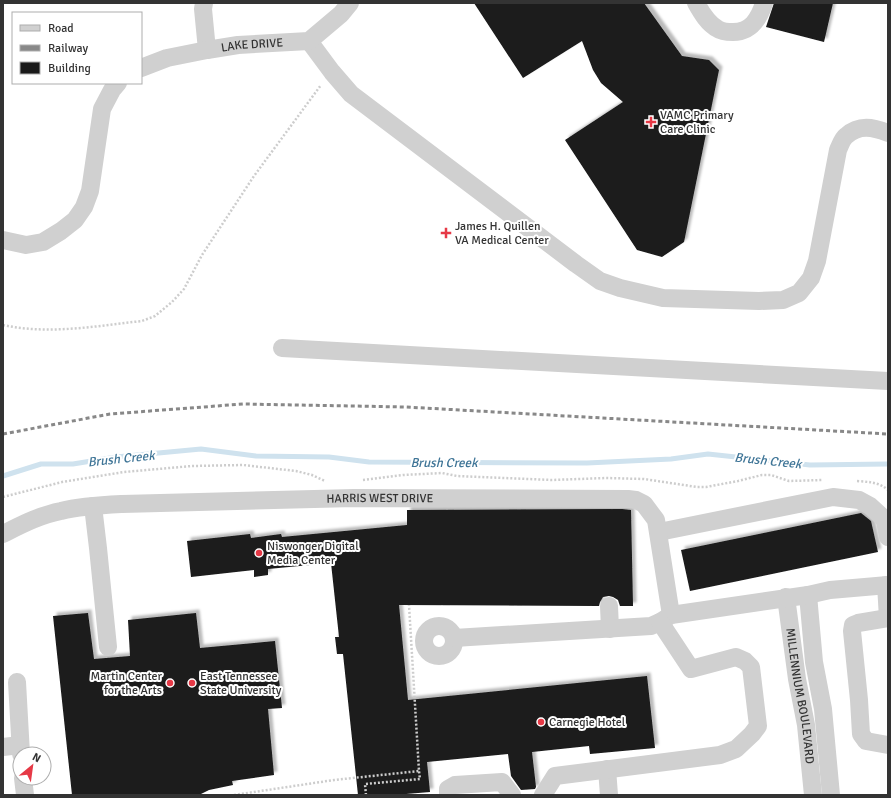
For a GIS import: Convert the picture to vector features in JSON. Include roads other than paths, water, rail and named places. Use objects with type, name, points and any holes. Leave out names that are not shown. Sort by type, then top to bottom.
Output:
[{"type":"street","points":[[204,3],[202,9],[206,50]]},
{"type":"street","points":[[350,3],[341,14],[309,41],[332,72],[351,94],[600,281],[620,288],[663,298],[765,301],[783,300],[799,293],[811,278],[817,261],[838,150],[844,137],[859,128],[876,128],[888,133]]},
{"type":"street","points":[[696,3],[710,24],[718,30],[735,32],[745,30],[754,24],[760,15],[764,3]]},
{"type":"street","name":"LAKE DRIVE","points":[[142,68],[167,58],[206,50],[238,45],[309,41]]},
{"type":"street","points":[[3,240],[26,245],[43,242],[75,220],[84,206],[90,191],[102,109],[112,90],[117,84]]},
{"type":"street","points":[[282,348],[888,381]]},
{"type":"street","points":[[659,532],[833,497],[858,500],[870,506],[885,521],[888,537]]},
{"type":"street","name":"HARRIS WEST DRIVE","points":[[3,534],[27,522],[59,511],[93,506],[354,498],[628,498],[644,504],[656,520],[659,532],[666,619]]},
{"type":"street","points":[[93,506],[108,647]]},
{"type":"street","points":[[454,638],[651,626],[666,619],[786,597],[830,590],[887,585],[888,618],[858,623],[853,625],[852,632],[861,734],[866,740],[888,745]]},
{"type":"street","points":[[808,594],[814,662],[823,708],[831,795]]},
{"type":"street","name":"MILLENNIUM BOULEVARD","points":[[786,597],[797,679],[806,725],[813,795]]},
{"type":"street","points":[[609,606],[610,629]]},
{"type":"street","points":[[543,795],[555,776],[720,755],[736,749],[758,726],[751,667],[745,660],[736,657],[691,669],[666,619]]},
{"type":"street","points":[[14,746],[17,682]]},
{"type":"street","points":[[859,700],[871,730],[877,734],[888,737]]},
{"type":"street","points":[[607,769],[609,795]]},
{"type":"street","points":[[448,795],[448,789],[455,785],[502,782],[512,795]]},
{"type":"waterway","name":"Brush Creek","points":[[3,476],[41,464],[73,464],[116,457],[201,449],[256,456],[329,457],[369,462],[587,463],[671,459],[708,454],[810,465],[888,464]]},
{"type":"railway","points":[[3,434],[110,414],[243,404],[406,407],[888,434]]},
{"type":"place","name":"VAMC Primary Care Clinic","points":[[651,122]]},
{"type":"place","name":"James H. Quillen VA Medical Center","points":[[446,233]]},
{"type":"place","name":"Niswonger Digital Media Center","points":[[259,553]]},
{"type":"place","name":"Martin Center for the Arts","points":[[170,683]]},
{"type":"place","name":"East Tennessee State University","points":[[192,683]]},
{"type":"place","name":"Carnegie Hotel","points":[[541,722]]}]
